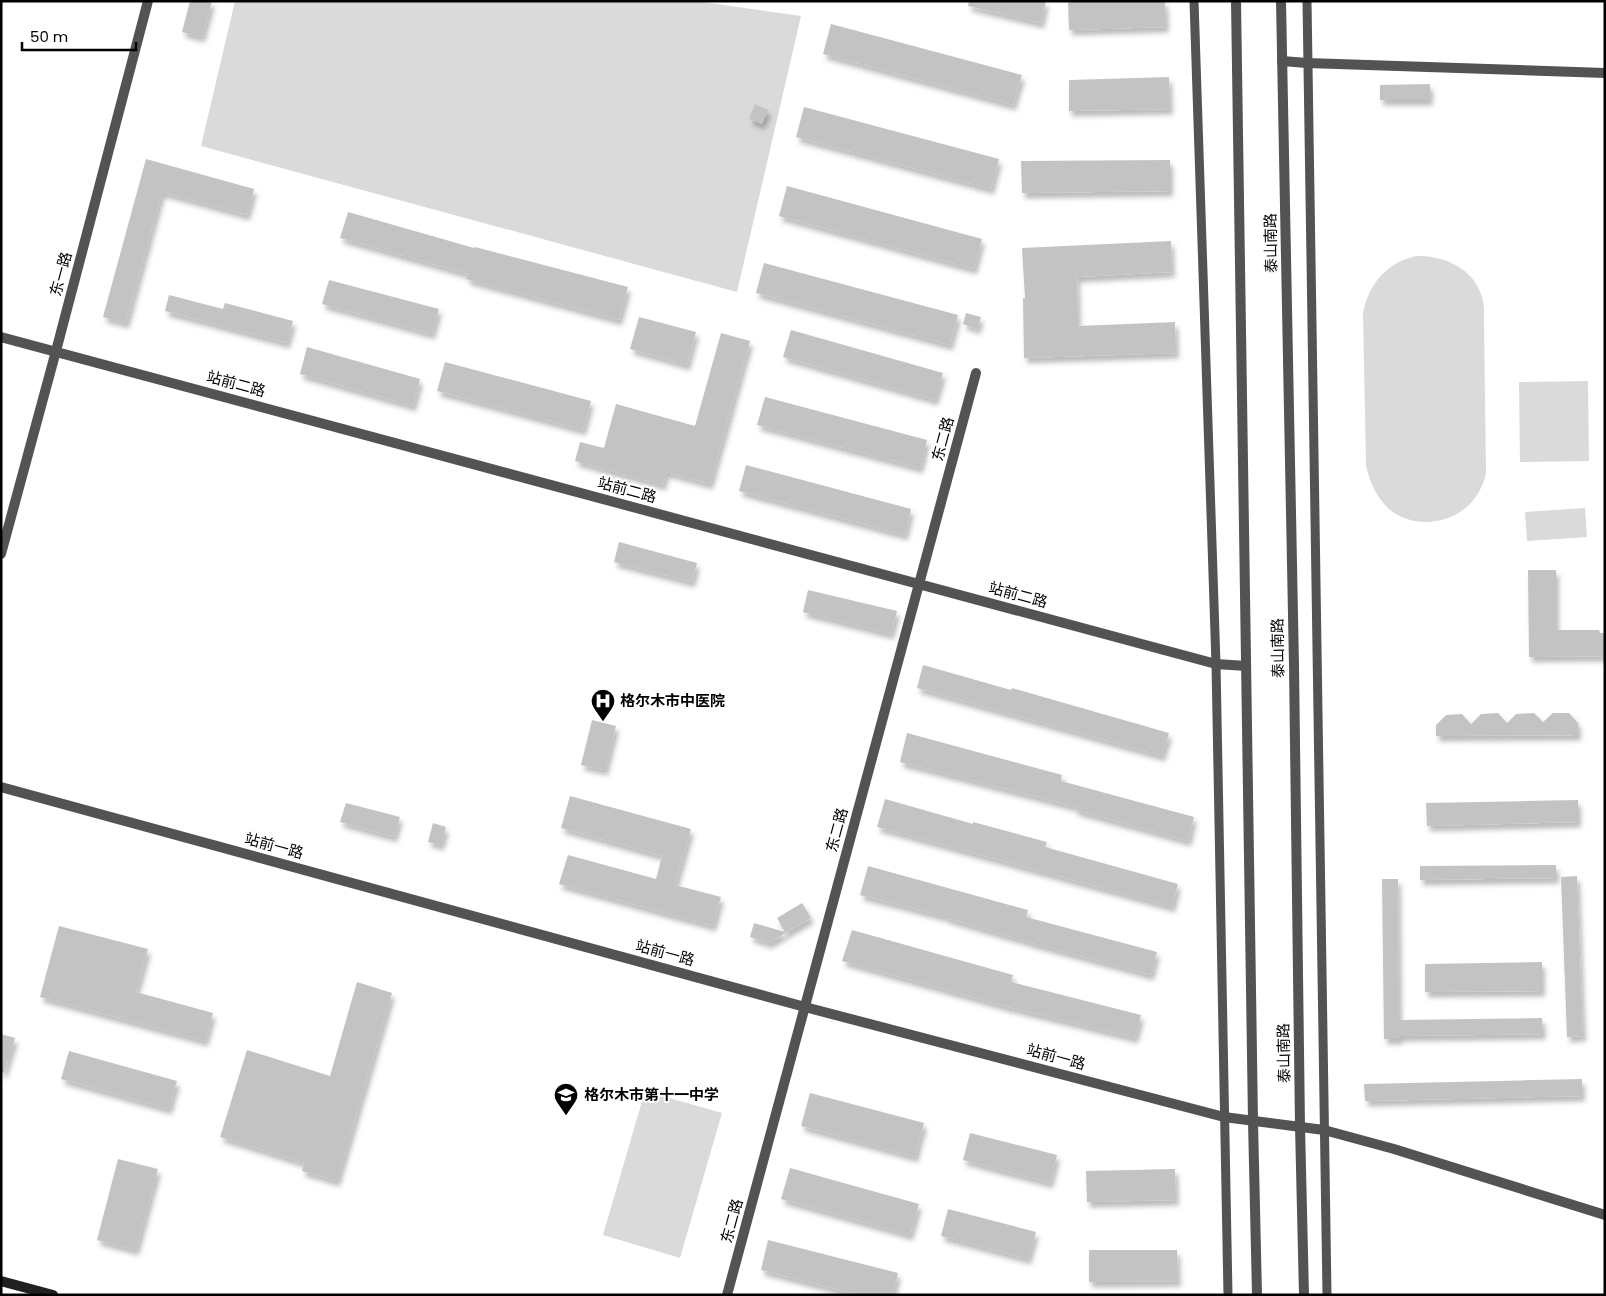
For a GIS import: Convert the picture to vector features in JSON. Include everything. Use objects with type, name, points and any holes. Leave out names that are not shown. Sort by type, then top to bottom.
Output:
[{"type":"main road","points":[[1,1281],[53,1295]]},
{"type":"street","name":"东一路","points":[[1,554],[148,1]]},
{"type":"street","name":"泰山南路","points":[[1236,1],[1257,1295]]},
{"type":"street","name":"泰山南路","points":[[1281,1],[1304,1295]]},
{"type":"street","points":[[1282,61],[1308,64],[1605,73]]},
{"type":"street","name":"站前二路","points":[[1,336],[1216,664],[1246,666]]},
{"type":"street","name":"东二路","points":[[727,1295],[976,372]]},
{"type":"street","name":"站前一路","points":[[1,787],[805,1006],[1224,1117],[1324,1130],[1605,1215]]},
{"type":"lane","points":[[1194,1],[1216,664],[1228,1295]]},
{"type":"lane","points":[[1306,1],[1327,1295]]},
{"type":"shaded area","points":[[235,1],[696,1],[801,16],[737,292],[201,146]]},
{"type":"shaded area","points":[[1426,256],[1447,261],[1465,271],[1478,287],[1483,299],[1484,312],[1486,474],[1477,495],[1459,513],[1448,518],[1424,522],[1400,516],[1389,509],[1374,489],[1366,466],[1363,313],[1374,284],[1380,276],[1405,259]]},
{"type":"shaded area","points":[[1588,381],[1589,461],[1520,462],[1519,382]]},
{"type":"shaded area","points":[[1585,508],[1587,537],[1527,541],[1525,512]]},
{"type":"shaded area","points":[[645,1091],[722,1113],[680,1258],[603,1235]]},
{"type":"building","points":[[190,1],[212,1],[202,37],[182,32]]},
{"type":"building","points":[[969,1],[1046,1],[1041,23],[968,6]]},
{"type":"building","points":[[1068,1],[1165,1],[1166,27],[1069,30]]},
{"type":"building","points":[[831,24],[1022,75],[1013,105],[823,54]]},
{"type":"building","points":[[1169,77],[1170,109],[1069,111],[1069,80]]},
{"type":"building","points":[[1430,84],[1430,100],[1380,100],[1380,85]]},
{"type":"building","points":[[755,104],[768,110],[762,124],[749,119]]},
{"type":"building","points":[[804,107],[999,159],[991,189],[796,137]]},
{"type":"building","points":[[146,159],[254,189],[247,215],[162,192],[126,323],[103,317]]},
{"type":"building","points":[[1170,160],[1170,191],[1022,193],[1021,161]]},
{"type":"building","points":[[787,186],[982,239],[974,269],[779,216]]},
{"type":"building","points":[[348,212],[474,248],[628,287],[619,320],[466,279],[468,274],[340,238]]},
{"type":"building","points":[[1171,241],[1172,272],[1077,277],[1078,326],[1175,322],[1176,353],[1024,358],[1023,298],[1025,298],[1022,248]]},
{"type":"building","points":[[764,263],[958,315],[950,345],[756,293]]},
{"type":"building","points":[[329,280],[439,309],[432,334],[322,304]]},
{"type":"building","points":[[169,295],[223,309],[225,303],[293,321],[287,343],[165,311]]},
{"type":"building","points":[[966,313],[981,317],[977,329],[963,324]]},
{"type":"building","points":[[639,317],[696,332],[687,365],[630,349]]},
{"type":"building","points":[[791,330],[943,373],[935,400],[783,357]]},
{"type":"building","points":[[721,333],[750,341],[710,484],[666,472],[663,485],[575,461],[580,442],[604,448],[616,404],[695,426]]},
{"type":"building","points":[[307,347],[420,379],[413,406],[300,374]]},
{"type":"building","points":[[445,362],[591,401],[583,430],[437,391]]},
{"type":"building","points":[[765,397],[927,440],[920,468],[757,425]]},
{"type":"building","points":[[746,465],[911,509],[905,535],[739,491]]},
{"type":"building","points":[[619,542],[697,563],[692,582],[614,562]]},
{"type":"building","points":[[1528,570],[1556,570],[1556,630],[1599,630],[1600,633],[1605,633],[1605,656],[1529,657]]},
{"type":"building","points":[[808,590],[897,611],[891,634],[803,612]]},
{"type":"building","points":[[923,665],[1011,690],[1012,688],[1169,733],[1162,756],[917,688]]},
{"type":"building","points":[[1498,713],[1507,723],[1516,714],[1534,713],[1543,722],[1553,713],[1569,713],[1578,723],[1578,735],[1436,736],[1436,725],[1446,715],[1462,714],[1471,724],[1481,714]]},
{"type":"building","points":[[592,720],[616,726],[605,770],[581,765]]},
{"type":"building","points":[[907,733],[1062,775],[1061,781],[1194,817],[1188,841],[1075,810],[1076,807],[900,762]]},
{"type":"building","points":[[570,796],[691,829],[675,885],[721,897],[713,926],[559,884],[568,855],[656,879],[662,856],[561,828]]},
{"type":"building","points":[[885,799],[973,824],[973,822],[1047,842],[1045,847],[1178,884],[1172,907],[877,827]]},
{"type":"building","points":[[1578,800],[1578,822],[1427,826],[1426,803]]},
{"type":"building","points":[[346,803],[400,817],[394,837],[340,822]]},
{"type":"building","points":[[433,823],[446,827],[441,845],[428,842]]},
{"type":"building","points":[[1556,865],[1556,878],[1420,880],[1420,866]]},
{"type":"building","points":[[868,866],[1028,910],[1026,917],[1157,952],[1151,975],[1039,945],[946,917],[860,895]]},
{"type":"building","points":[[1577,876],[1583,1036],[1567,1037],[1561,877]]},
{"type":"building","points":[[1382,879],[1398,879],[1399,1020],[1542,1018],[1543,1034],[1400,1036],[1400,1039],[1384,1039]]},
{"type":"building","points":[[802,903],[811,918],[769,943],[750,937],[754,923],[785,932],[777,918]]},
{"type":"building","points":[[59,926],[148,949],[136,992],[213,1013],[205,1041],[40,997]]},
{"type":"building","points":[[852,930],[1013,975],[1011,982],[1141,1015],[1135,1038],[1004,1006],[842,961]]},
{"type":"building","points":[[1542,962],[1542,991],[1425,992],[1425,964]]},
{"type":"building","points":[[357,982],[392,993],[337,1181],[302,1171],[304,1163],[220,1137],[247,1050],[330,1076]]},
{"type":"building","points":[[1,1034],[15,1038],[4,1073],[1,1072]]},
{"type":"building","points":[[69,1051],[177,1081],[169,1109],[61,1079]]},
{"type":"building","points":[[1582,1079],[1582,1096],[1365,1101],[1364,1084]]},
{"type":"building","points":[[810,1093],[924,1123],[915,1157],[801,1126]]},
{"type":"building","points":[[970,1133],[1057,1155],[1050,1183],[963,1160]]},
{"type":"building","points":[[118,1159],[158,1169],[136,1250],[97,1240]]},
{"type":"building","points":[[790,1168],[919,1204],[910,1235],[781,1199]]},
{"type":"building","points":[[1175,1169],[1176,1200],[1087,1202],[1086,1171]]},
{"type":"building","points":[[948,1209],[1036,1232],[1028,1259],[941,1236]]},
{"type":"building","points":[[768,1240],[898,1273],[893,1295],[859,1295],[761,1270]]},
{"type":"building","points":[[1089,1250],[1177,1250],[1178,1281],[1089,1282]]},
{"type":"place","name":"格尔木市中医院","points":[[603,722]]},
{"type":"place","name":"格尔木市第十一中学","points":[[566,1116]]}]
